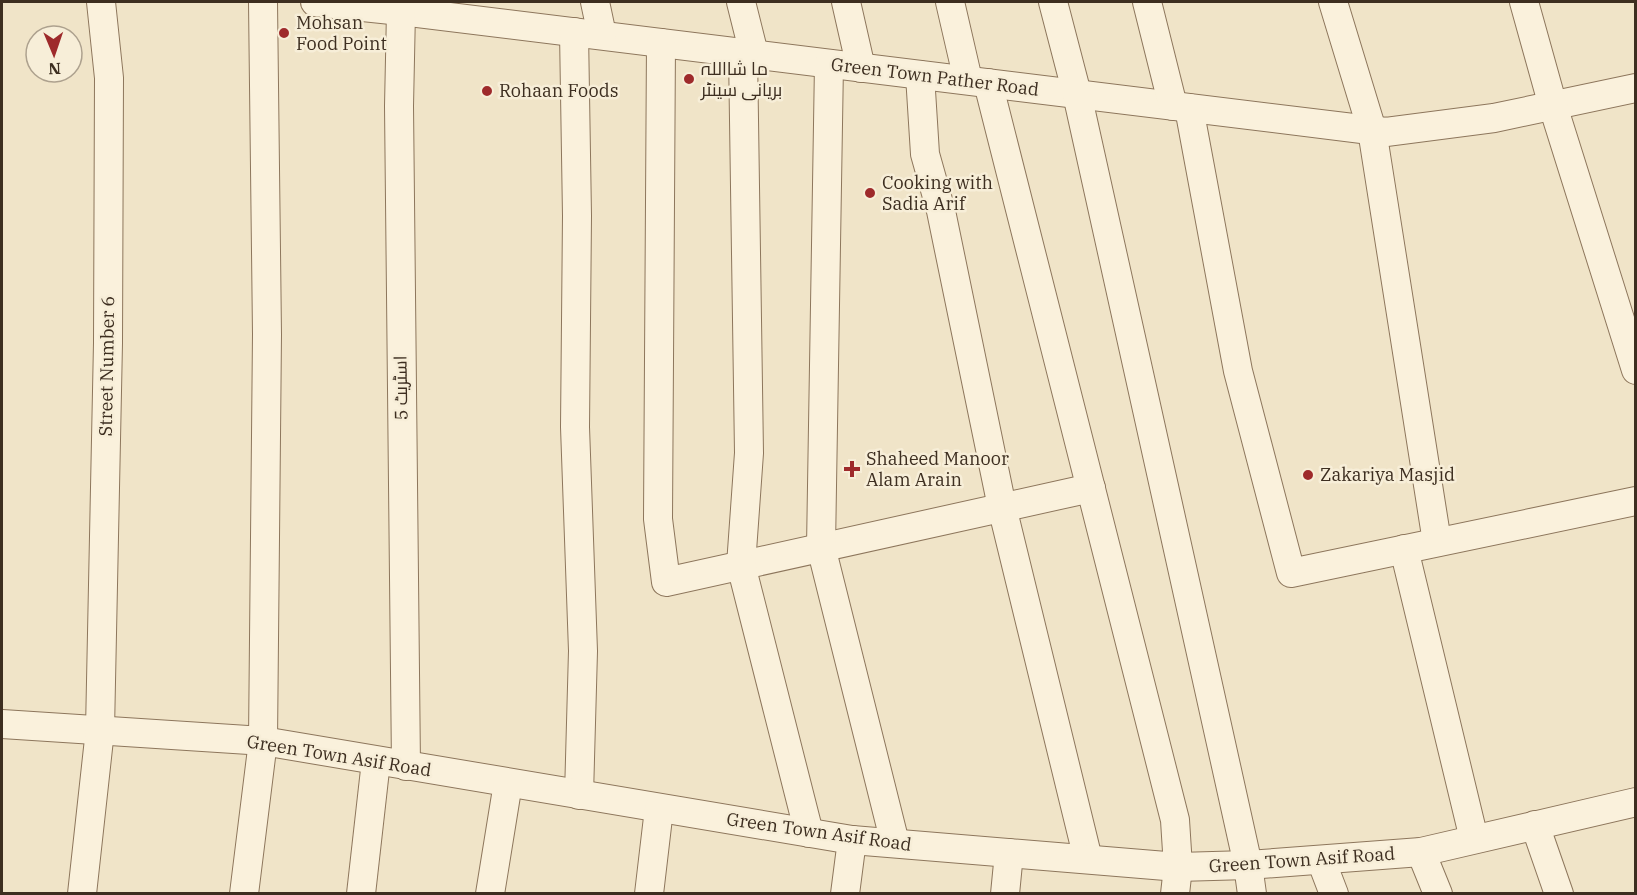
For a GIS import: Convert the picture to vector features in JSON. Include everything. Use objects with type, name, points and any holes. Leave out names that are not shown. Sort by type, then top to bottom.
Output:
[{"type":"street","name":"Street Number 6","points":[[82,894],[100,730],[108,343],[109,78],[101,2]]},
{"type":"street","points":[[244,894],[263,741],[267,334],[263,2]]},
{"type":"street","name":"Green Town Pather Road","points":[[315,2],[501,12],[574,32],[1386,132],[1483,120],[1635,88]]},
{"type":"street","points":[[595,2],[602,35]]},
{"type":"street","points":[[741,2],[749,54],[749,453],[741,565],[809,833]]},
{"type":"street","points":[[846,2],[861,68]]},
{"type":"street","points":[[950,2],[978,82],[1090,488],[1175,820],[1176,880]]},
{"type":"street","points":[[1053,2],[1077,94],[1248,865],[1252,894]]},
{"type":"street","points":[[1147,2],[1181,107],[1238,371],[1292,573],[1635,501]]},
{"type":"street","points":[[1333,2],[1372,130],[1437,542]]},
{"type":"street","points":[[1524,2],[1553,106],[1635,370]]},
{"type":"street","name":"اسٹریٹ 5","points":[[400,6],[406,765]]},
{"type":"street","points":[[574,32],[577,216],[576,427],[583,651],[579,795]]},
{"type":"street","points":[[662,43],[658,519],[666,582],[1090,488]]},
{"type":"street","points":[[830,64],[821,547],[895,843]]},
{"type":"street","points":[[920,75],[925,154],[941,210],[1002,507],[1088,859]]},
{"type":"street","points":[[1404,549],[1474,839]]},
{"type":"street","name":"Green Town Asif Road","points":[[2,724],[263,741],[852,840],[1088,859],[1176,880],[1248,865],[1422,852],[1635,802]]},
{"type":"street","points":[[361,894],[376,761]]},
{"type":"street","points":[[490,894],[508,783]]},
{"type":"street","points":[[649,894],[659,809]]},
{"type":"street","points":[[1536,825],[1559,894]]},
{"type":"street","points":[[845,894],[852,840]]},
{"type":"street","points":[[1422,852],[1438,894]]},
{"type":"street","points":[[1005,894],[1009,853]]},
{"type":"street","points":[[1321,860],[1334,894]]},
{"type":"place","name":"Mohsan Food Point","points":[[284,33]]},
{"type":"place","name":"ما شااللہ بریانی سینٹر","points":[[689,79]]},
{"type":"place","name":"Rohaan Foods","points":[[487,91]]},
{"type":"place","name":"Cooking with Sadia Arif","points":[[870,193]]},
{"type":"place","name":"Shaheed Manoor Alam Arain","points":[[852,469]]},
{"type":"place","name":"Zakariya Masjid","points":[[1308,475]]}]
